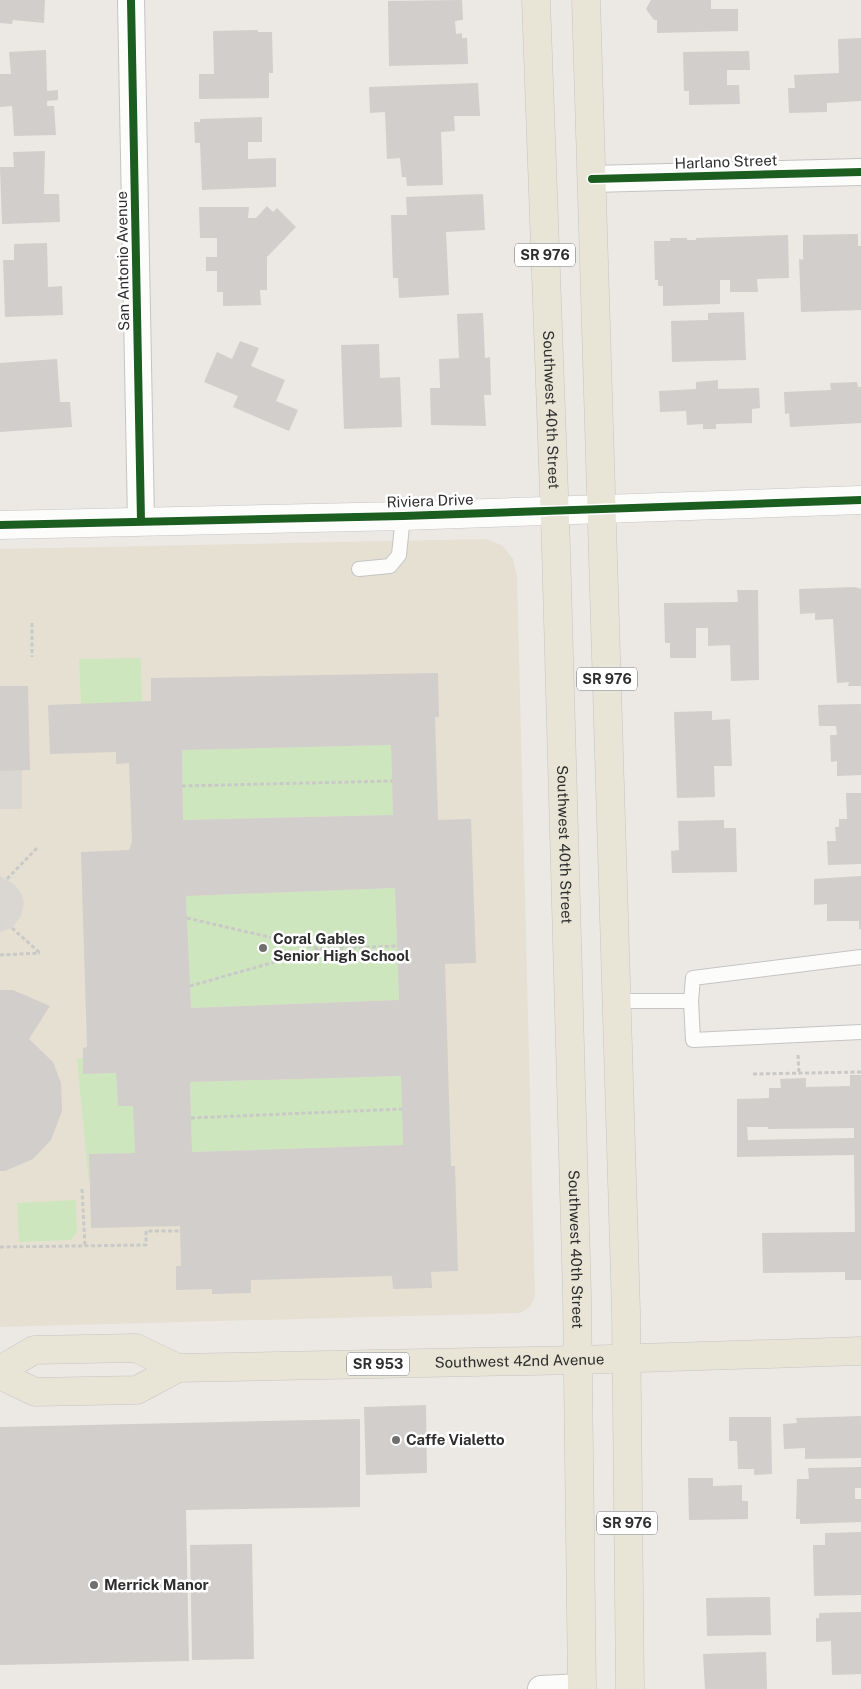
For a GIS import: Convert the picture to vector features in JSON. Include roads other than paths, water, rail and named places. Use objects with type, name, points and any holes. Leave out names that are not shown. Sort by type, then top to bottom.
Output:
[{"type":"main road","name":"Southwest 40th Street","points":[[536,0],[554,511],[578,1360],[582,1688]]},
{"type":"main road","name":"SR 976","points":[[586,0],[627,1358],[630,1689]]},
{"type":"main road","name":"Southwest 42nd Avenue","points":[[0,1370],[34,1350],[136,1348],[178,1368],[578,1360],[861,1351]]},
{"type":"main road","name":"Southwest 42nd Avenue","points":[[0,1375],[35,1392],[137,1390],[178,1368]]},
{"type":"street","name":"San Antonio Avenue","points":[[131,0],[142,521]]},
{"type":"street","name":"Harlano Street","points":[[592,179],[861,172]]},
{"type":"street","name":"Riviera Drive","points":[[0,525],[403,516],[861,500]]},
{"type":"street","points":[[541,1689],[582,1688]]},
{"type":"lane","points":[[359,569],[390,566],[399,555],[403,516]]},
{"type":"lane","points":[[861,957],[692,978],[691,1001],[693,1040],[861,1032]]},
{"type":"lane","points":[[616,1001],[691,1001]]},
{"type":"place","name":"Coral Gables Senior High School","points":[[263,948]]},
{"type":"place","name":"Caffe Vialetto","points":[[396,1440]]},
{"type":"place","name":"Merrick Manor","points":[[94,1585]]}]
